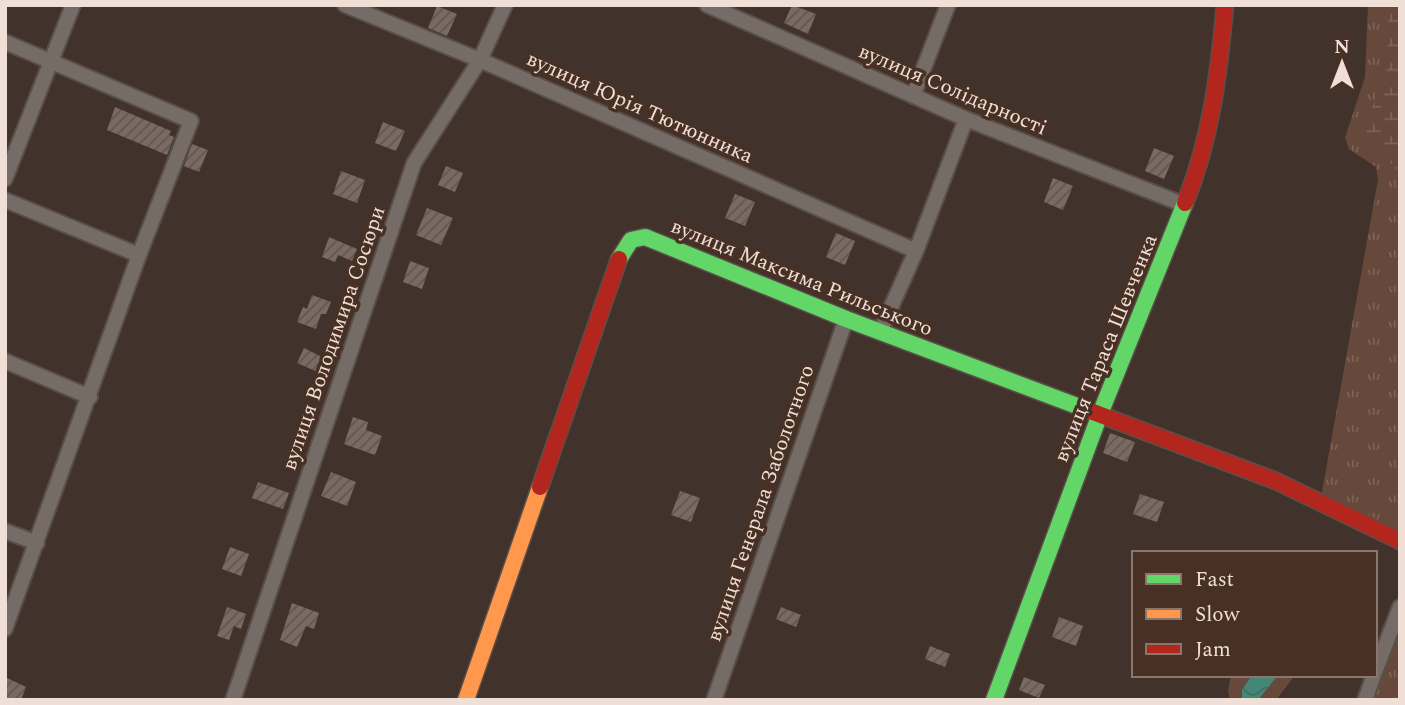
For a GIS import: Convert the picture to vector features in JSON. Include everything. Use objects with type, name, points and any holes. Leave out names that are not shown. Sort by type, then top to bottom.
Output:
[{"type":"street","points":[[5,178],[74,5]]},
{"type":"street","name":"вулиця Юрія Тютюнника","points":[[345,5],[916,251]]},
{"type":"street","name":"вулиця Володимира Сосюри","points":[[233,700],[414,163],[480,61],[505,5]]},
{"type":"street","name":"вулиця Солідарності","points":[[707,5],[966,119],[1185,205]]},
{"type":"street","points":[[914,96],[948,5]]},
{"type":"street","name":"вулиця Тараса Шевченка","points":[[994,700],[1100,414],[1185,205],[1205,147],[1224,34],[1225,5]]},
{"type":"street","points":[[5,42],[191,121],[139,256],[5,629]]},
{"type":"street","points":[[880,332],[916,251],[966,119]]},
{"type":"street","points":[[5,200],[139,256]]},
{"type":"street","name":"вулиця Максима Рильського","points":[[466,700],[619,258],[631,240],[645,237],[846,319],[1276,481],[1400,541]]},
{"type":"street","name":"вулиця Генерала Заболотного","points":[[714,700],[846,319]]},
{"type":"street","points":[[5,361],[90,397]]},
{"type":"street","points":[[5,531],[37,543]]},
{"type":"street","points":[[1377,669],[1400,607]]},
{"type":"street","points":[[1365,700],[1374,677]]},
{"type":"green space","points":[[1368,5],[1400,5],[1400,541],[1320,503],[1378,180],[1376,167],[1349,149],[1345,138],[1365,77]]},
{"type":"green space","points":[[1388,5],[1400,5],[1400,173],[1367,137],[1366,130],[1385,76],[1388,56]]},
{"type":"green space","points":[[1400,607],[1400,700],[1365,700],[1374,677],[1377,677],[1377,668]]},
{"type":"green space","points":[[1231,677],[1293,677],[1276,700],[1230,700],[1228,691]]},
{"type":"water","points":[[1251,677],[1276,677],[1258,700],[1242,700],[1242,690]]},
{"type":"building","points":[[792,5],[816,14],[808,34],[784,23]]},
{"type":"building","points":[[437,6],[457,14],[447,36],[428,28]]},
{"type":"building","points":[[115,107],[171,131],[169,135],[174,137],[167,155],[107,130]]},
{"type":"building","points":[[383,122],[405,131],[396,151],[375,143]]},
{"type":"building","points":[[192,144],[208,150],[199,172],[184,166]]},
{"type":"building","points":[[1154,148],[1174,156],[1164,179],[1145,171]]},
{"type":"building","points":[[446,166],[463,173],[455,192],[438,185]]},
{"type":"building","points":[[341,171],[365,180],[357,203],[333,194]]},
{"type":"building","points":[[1053,178],[1073,186],[1063,210],[1044,202]]},
{"type":"building","points":[[735,194],[755,202],[745,226],[725,218]]},
{"type":"building","points":[[427,208],[453,218],[441,245],[416,235]]},
{"type":"building","points":[[836,233],[855,241],[845,265],[826,257]]},
{"type":"building","points":[[329,237],[357,249],[352,261],[338,255],[335,262],[322,257]]},
{"type":"building","points":[[410,261],[429,268],[422,289],[403,282]]},
{"type":"building","points":[[312,295],[331,302],[326,314],[321,314],[316,329],[297,322],[303,307],[307,309]]},
{"type":"building","points":[[304,348],[326,359],[320,373],[297,363]]},
{"type":"building","points":[[353,417],[368,422],[366,430],[382,436],[375,455],[344,444]]},
{"type":"building","points":[[1110,433],[1135,442],[1127,462],[1103,453]]},
{"type":"building","points":[[331,472],[356,482],[347,506],[321,496]]},
{"type":"building","points":[[258,482],[289,493],[283,509],[252,498]]},
{"type":"building","points":[[680,491],[700,498],[691,522],[671,515]]},
{"type":"building","points":[[1140,494],[1164,502],[1157,522],[1133,514]]},
{"type":"building","points":[[230,547],[249,554],[241,576],[222,569]]},
{"type":"building","points":[[292,603],[319,613],[314,629],[306,626],[297,647],[280,640]]},
{"type":"building","points":[[227,607],[246,614],[241,629],[234,626],[229,640],[217,636]]},
{"type":"building","points":[[781,607],[801,615],[796,627],[776,619]]},
{"type":"building","points":[[1059,617],[1083,626],[1076,646],[1052,637]]},
{"type":"building","points":[[930,646],[950,654],[945,667],[925,659]]},
{"type":"building","points":[[5,677],[26,687],[21,700],[5,700]]},
{"type":"building","points":[[1024,677],[1045,685],[1039,698],[1019,690]]},
{"type":"traffic: fast","points":[[994,700],[1100,414],[1185,203]]},
{"type":"traffic: fast","points":[[619,259],[631,240],[645,237],[846,319],[1085,409]]},
{"type":"traffic: slow","points":[[466,700],[540,487]]},
{"type":"traffic: jam","points":[[1185,203],[1208,130],[1225,5]]},
{"type":"traffic: jam","points":[[540,487],[619,259]]},
{"type":"traffic: jam","points":[[1085,409],[1276,481],[1400,541]]}]
